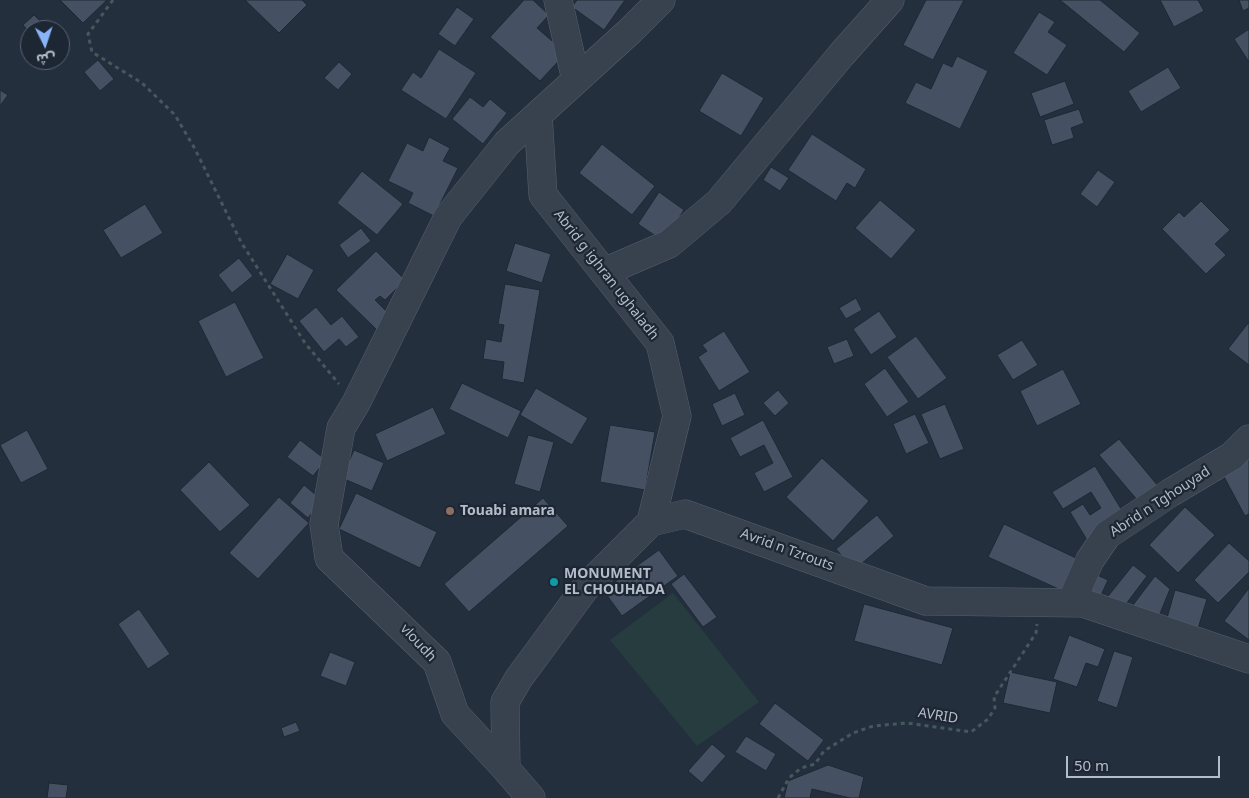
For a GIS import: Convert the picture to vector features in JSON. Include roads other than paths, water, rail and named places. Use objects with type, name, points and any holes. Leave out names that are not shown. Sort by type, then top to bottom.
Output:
[{"type":"street","points":[[558,0],[576,80]]},
{"type":"street","name":"vloudh","points":[[506,769],[455,714],[437,662],[329,558],[324,524],[341,428],[356,403],[448,217],[507,143],[661,0]]},
{"type":"street","points":[[604,272],[669,244],[719,202],[842,54],[890,0]]},
{"type":"street","name":"Abrid g ighran ughaladh","points":[[538,115],[543,195],[660,343],[677,416],[651,522]]},
{"type":"street","name":"Abrid n Tghouyad","points":[[1071,603],[1090,560],[1107,535],[1170,493],[1232,456],[1249,439]]},
{"type":"street","name":"Avrid n Tzrouts","points":[[651,522],[685,514],[926,601],[1084,603],[1249,659]]},
{"type":"street","points":[[531,798],[506,769],[505,702],[548,638],[586,587],[651,522]]},
{"type":"place","name":"Touabi amara","points":[[450,511]]},
{"type":"place","name":"MONUMENT EL CHOUHADA","points":[[554,582]]}]
